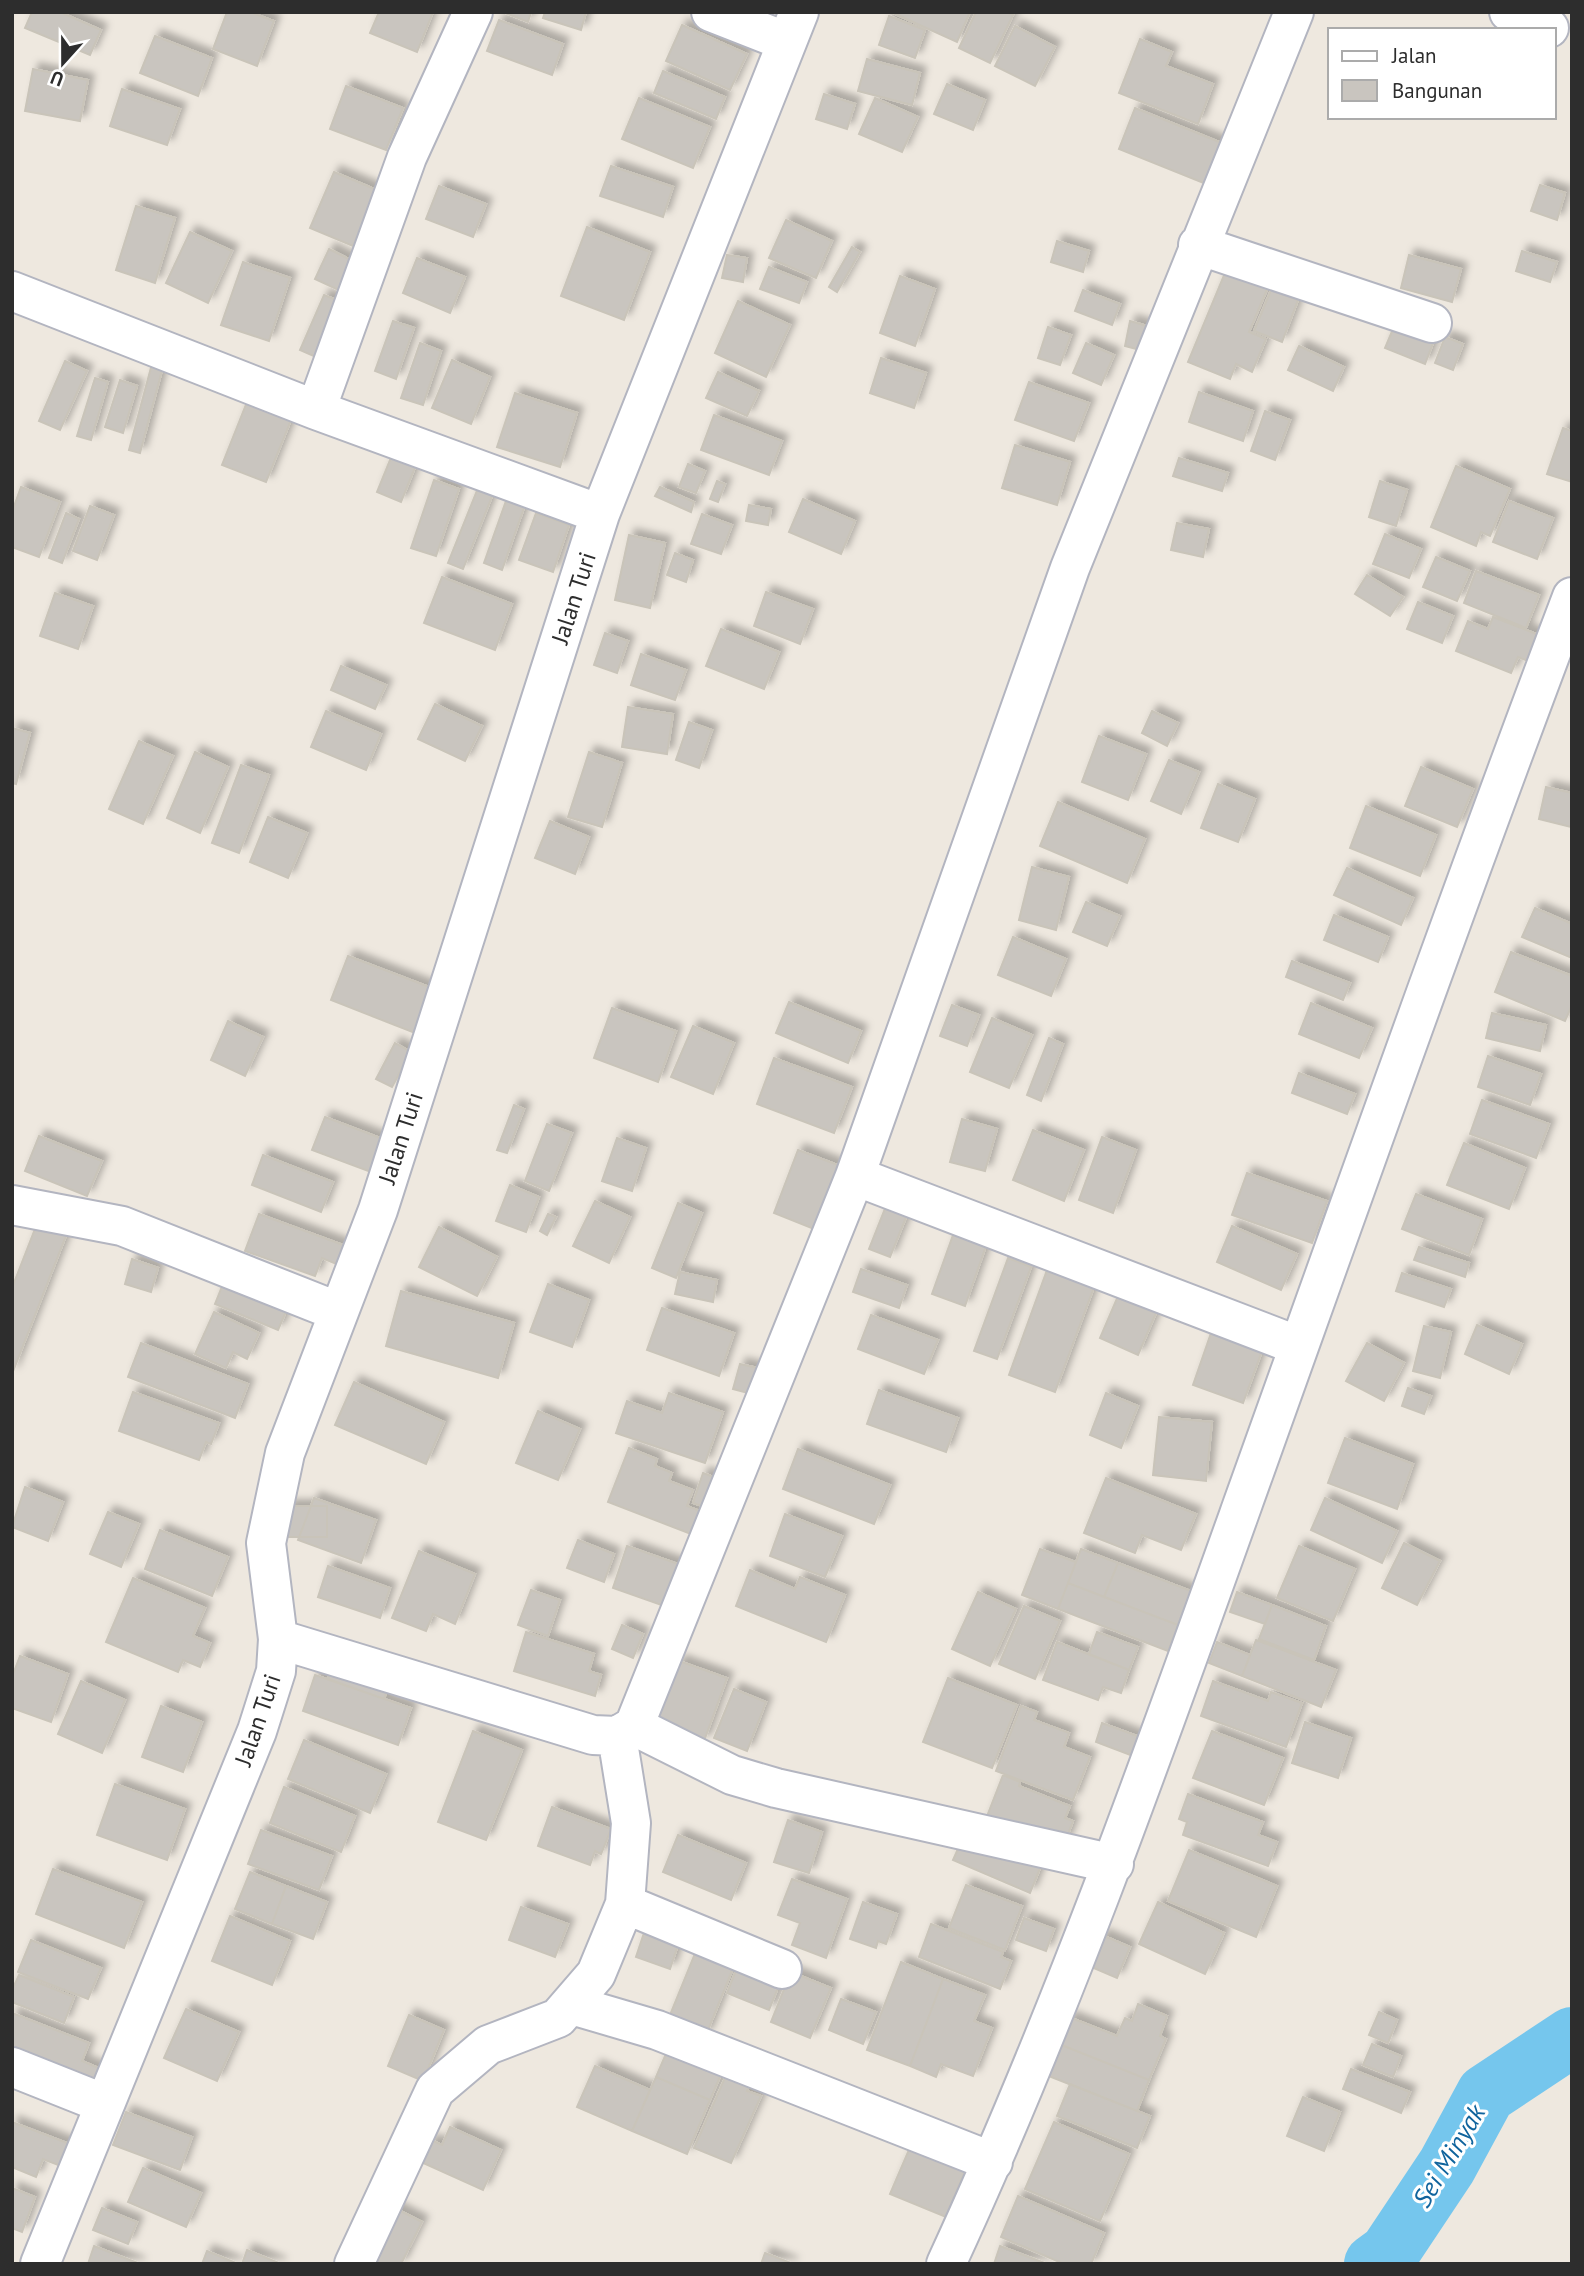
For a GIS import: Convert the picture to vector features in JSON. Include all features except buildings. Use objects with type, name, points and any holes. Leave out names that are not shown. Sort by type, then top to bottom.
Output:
[{"type":"street","points":[[316,410],[407,157],[473,12]]},
{"type":"street","points":[[711,12],[793,27]]},
{"type":"street","points":[[354,2264],[435,2090],[488,2045],[558,2018],[596,1974],[625,1904],[631,1824],[626,1731],[855,1176],[1070,568],[1294,12]]},
{"type":"street","points":[[1509,12],[1549,28]]},
{"type":"street","name":"Jalan Turi","points":[[40,2264],[257,1731],[276,1671],[278,1639],[266,1543],[285,1453],[378,1210],[600,514],[793,27]]},
{"type":"street","points":[[1199,245],[1432,323]]},
{"type":"street","points":[[12,291],[316,410],[600,514]]},
{"type":"street","points":[[946,2264],[993,2162],[1114,1864],[1464,881],[1572,597]]},
{"type":"street","points":[[855,1176],[1299,1346]]},
{"type":"street","points":[[14,1210],[122,1226],[339,1312]]},
{"type":"street","points":[[278,1639],[593,1735],[626,1731],[733,1774],[776,1788],[1114,1864]]},
{"type":"street","points":[[625,1904],[782,1969]]},
{"type":"street","points":[[572,2005],[657,2030],[993,2162]]},
{"type":"street","points":[[12,2067],[105,2104]]},
{"type":"waterway","name":"Sei Minyak","points":[[1374,2264],[1389,2253],[1447,2166],[1486,2094],[1572,2037]]}]
